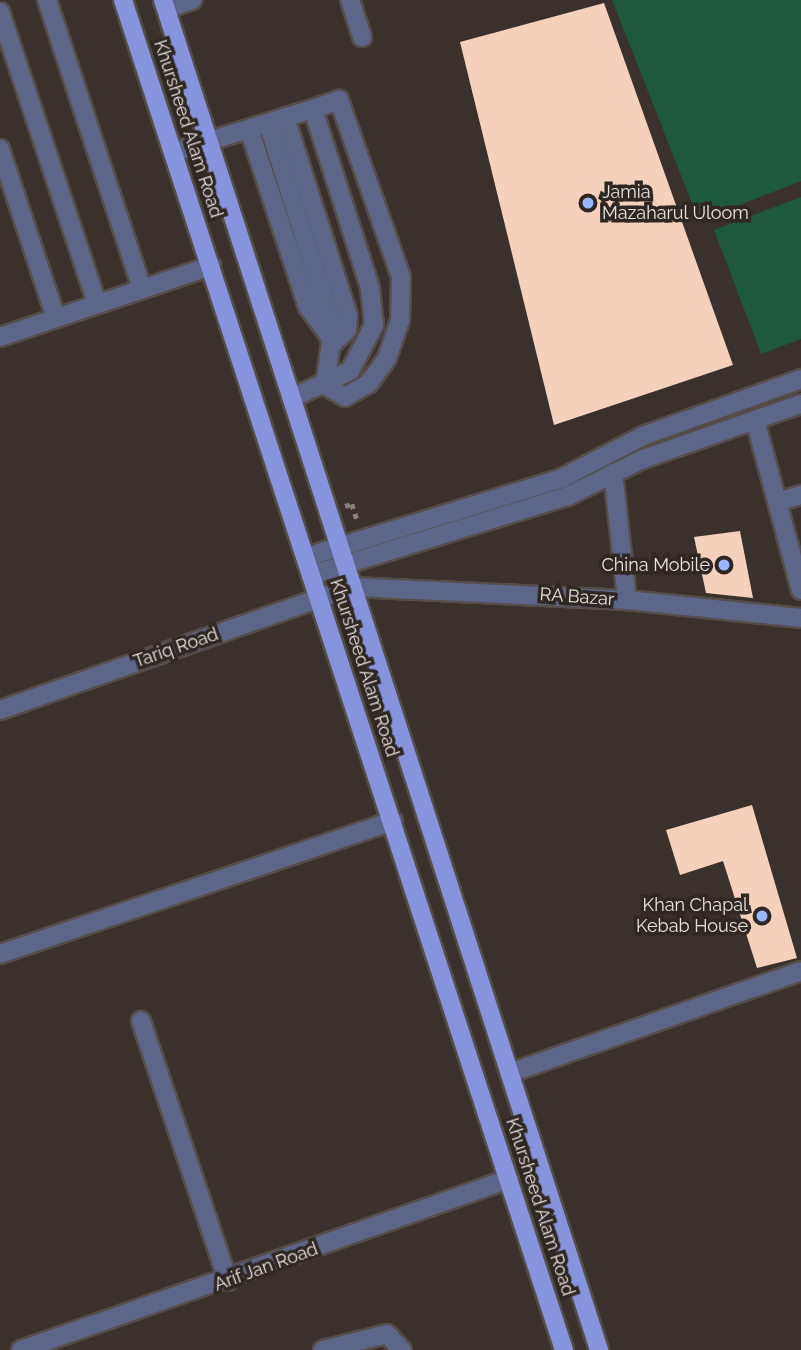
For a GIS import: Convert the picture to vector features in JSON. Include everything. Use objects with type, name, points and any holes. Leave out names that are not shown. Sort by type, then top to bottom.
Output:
[{"type":"main road","name":"Khursheed Alam Road","points":[[123,0],[564,1350]]},
{"type":"main road","name":"Khursheed Alam Road","points":[[165,4],[294,397],[352,587],[599,1350]]},
{"type":"street","points":[[47,0],[142,289]]},
{"type":"street","points":[[165,4],[192,0]]},
{"type":"street","points":[[350,0],[362,37]]},
{"type":"street","points":[[0,12],[97,304]]},
{"type":"street","points":[[174,152],[339,100],[402,290],[396,333],[378,371],[345,397],[325,385]]},
{"type":"street","points":[[294,397],[325,385],[364,354],[375,310],[313,108]]},
{"type":"street","points":[[277,120],[334,342],[325,385]]},
{"type":"street","points":[[249,129],[308,307],[334,342]]},
{"type":"street","points":[[0,149],[56,318]]},
{"type":"street","points":[[0,337],[211,266]]},
{"type":"street","points":[[311,575],[342,555],[562,478],[643,436],[801,379]]},
{"type":"street","points":[[306,557],[342,555],[568,496],[613,472],[801,404]]},
{"type":"street","points":[[755,420],[781,501],[801,590]]},
{"type":"street","points":[[613,472],[627,600]]},
{"type":"street","points":[[781,501],[801,495]]},
{"type":"street","name":"RA Bazar","points":[[352,587],[627,600],[801,618]]},
{"type":"street","name":"Tariq Road","points":[[0,710],[352,587]]},
{"type":"street","points":[[0,954],[393,821]]},
{"type":"street","points":[[510,1073],[801,971]]},
{"type":"street","points":[[141,1021],[228,1282]]},
{"type":"street","name":"Arif Jan Road","points":[[21,1350],[228,1282],[509,1179]]},
{"type":"street","points":[[323,1350],[387,1334],[402,1350]]},
{"type":"green space","points":[[612,0],[801,0],[801,181],[699,221]]},
{"type":"green space","points":[[801,197],[801,339],[761,354],[714,230]]},
{"type":"building","name":"Jamia Mazaharul Uloom","points":[[604,3],[733,365],[554,425],[460,42]]},
{"type":"building","name":"China Mobile","points":[[740,531],[753,598],[706,593],[694,537]]},
{"type":"building","name":"Khan Chapal Kebab House","points":[[752,805],[797,958],[757,968],[723,861],[680,875],[666,830]]},
{"type":"place","name":"Jamia Mazaharul Uloom","points":[[588,203]]},
{"type":"place","name":"China Mobile","points":[[724,565]]},
{"type":"place","name":"Khan Chapal Kebab House","points":[[762,916]]}]
